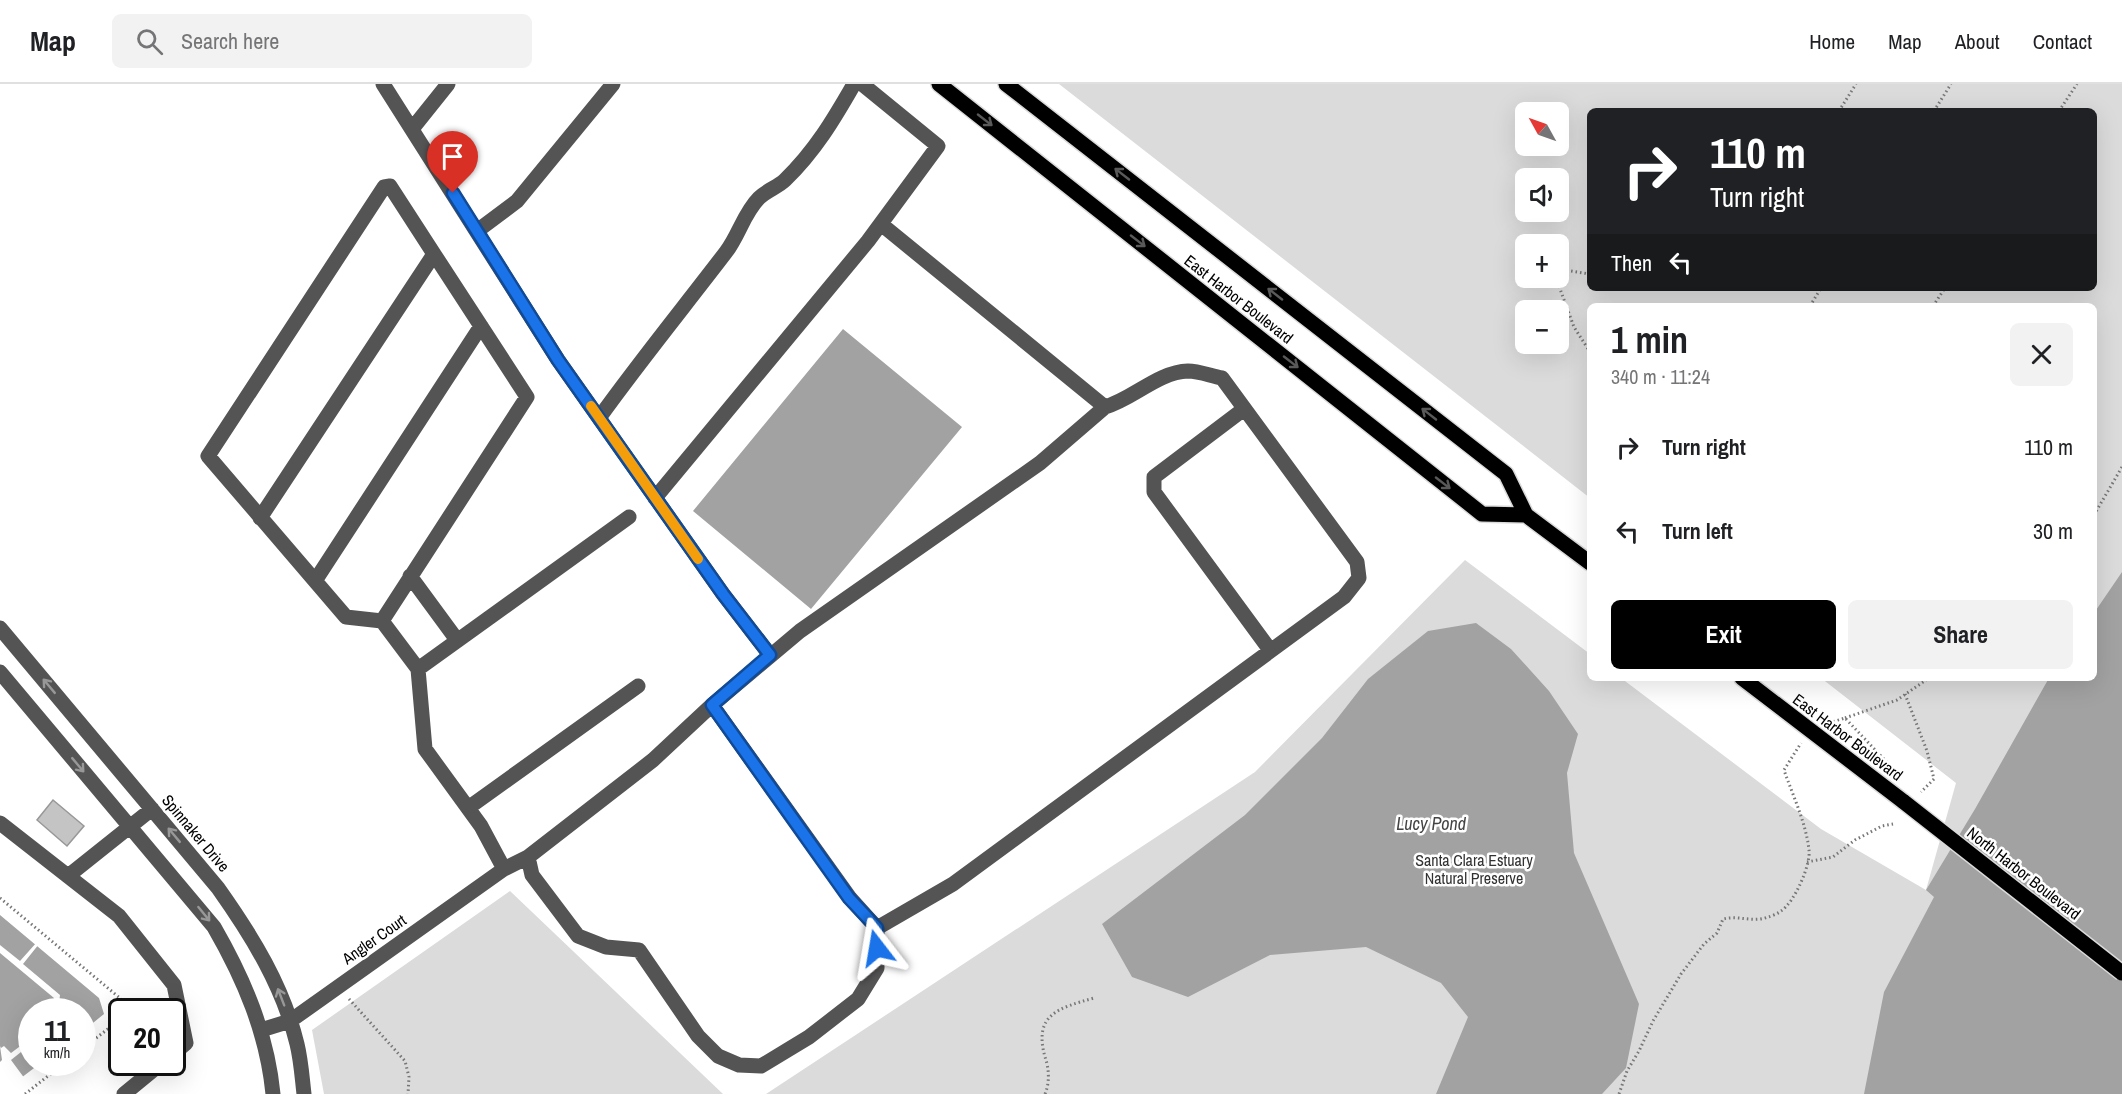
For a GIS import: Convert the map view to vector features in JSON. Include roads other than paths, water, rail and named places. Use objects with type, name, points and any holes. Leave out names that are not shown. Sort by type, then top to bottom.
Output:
[{"type":"main road","name":"East Harbor Boulevard","points":[[939,84],[1482,514],[1526,515]]},
{"type":"main road","name":"East Harbor Boulevard","points":[[1006,84],[1506,474],[1526,515],[1587,561]]},
{"type":"main road","name":"East Harbor Boulevard","points":[[1746,681],[1904,802]]},
{"type":"main road","name":"North Harbor Boulevard","points":[[1904,802],[2122,973]]},
{"type":"street","points":[[383,84],[558,360],[723,594],[770,655]]},
{"type":"street","points":[[412,129],[448,84]]},
{"type":"street","points":[[477,231],[517,201],[613,84]]},
{"type":"street","points":[[598,418],[648,350],[728,249],[744,219],[760,197],[783,182],[807,158],[829,128],[854,84]]},
{"type":"street","points":[[655,498],[881,224],[938,146],[862,84]]},
{"type":"street","points":[[381,621],[527,397],[390,186],[384,187],[208,456],[346,617],[381,621],[418,669],[426,749],[481,826],[504,869]]},
{"type":"street","points":[[881,224],[1105,407]]},
{"type":"street","points":[[260,518],[434,254]]},
{"type":"street","points":[[315,581],[480,326]]},
{"type":"street","name":"Angler Court","points":[[261,1030],[290,1021],[504,869],[528,857],[653,760],[712,705],[800,631],[1040,463],[1105,407],[1119,403],[1166,377],[1188,371],[1221,378],[1357,562],[1359,578],[1344,597],[953,884],[877,928]]},
{"type":"street","points":[[1244,408],[1154,477],[1154,492],[1270,650]]},
{"type":"street","points":[[418,669],[629,517]]},
{"type":"street","points":[[411,576],[457,640]]},
{"type":"street","name":"Spinnaker Drive","points":[[0,628],[218,888],[237,914],[261,953],[278,987],[297,1045],[304,1094]]},
{"type":"street","points":[[0,672],[214,927],[237,967],[250,998],[261,1030],[273,1094]]},
{"type":"street","points":[[468,808],[638,686]]},
{"type":"street","points":[[528,857],[532,874],[578,936],[606,947],[639,950],[698,1036],[718,1056],[739,1065],[761,1066],[808,1037],[858,999],[877,968],[877,928],[849,898],[712,705]]},
{"type":"street","points":[[68,876],[152,809]]},
{"type":"street","points":[[0,823],[119,916],[174,985],[177,998]]},
{"type":"street","points":[[124,1094],[146,1076]]},
{"type":"water","points":[[843,329],[962,427],[811,609],[693,511]]},
{"type":"water","points":[[2122,572],[2122,1094],[1864,1094],[1884,992],[1934,897],[1926,890],[2047,681],[2097,681],[2097,609]]},
{"type":"water","name":"Lucy Pond","points":[[1476,623],[1511,649],[1549,691],[1578,734],[1567,773],[1574,853],[1639,1004],[1626,1068],[1602,1094],[1436,1094],[1468,1017],[1441,983],[1366,947],[1270,955],[1188,997],[1132,977],[1102,924],[1245,815],[1322,738],[1368,679],[1428,631]]},
{"type":"water","points":[[0,915],[99,998],[104,1014],[96,1020],[96,998],[18,998],[18,1076],[24,1076],[0,1094]]},
{"type":"park label","name":"Santa Clara Estuary Natural Preserve","points":[[1474,869]]}]
